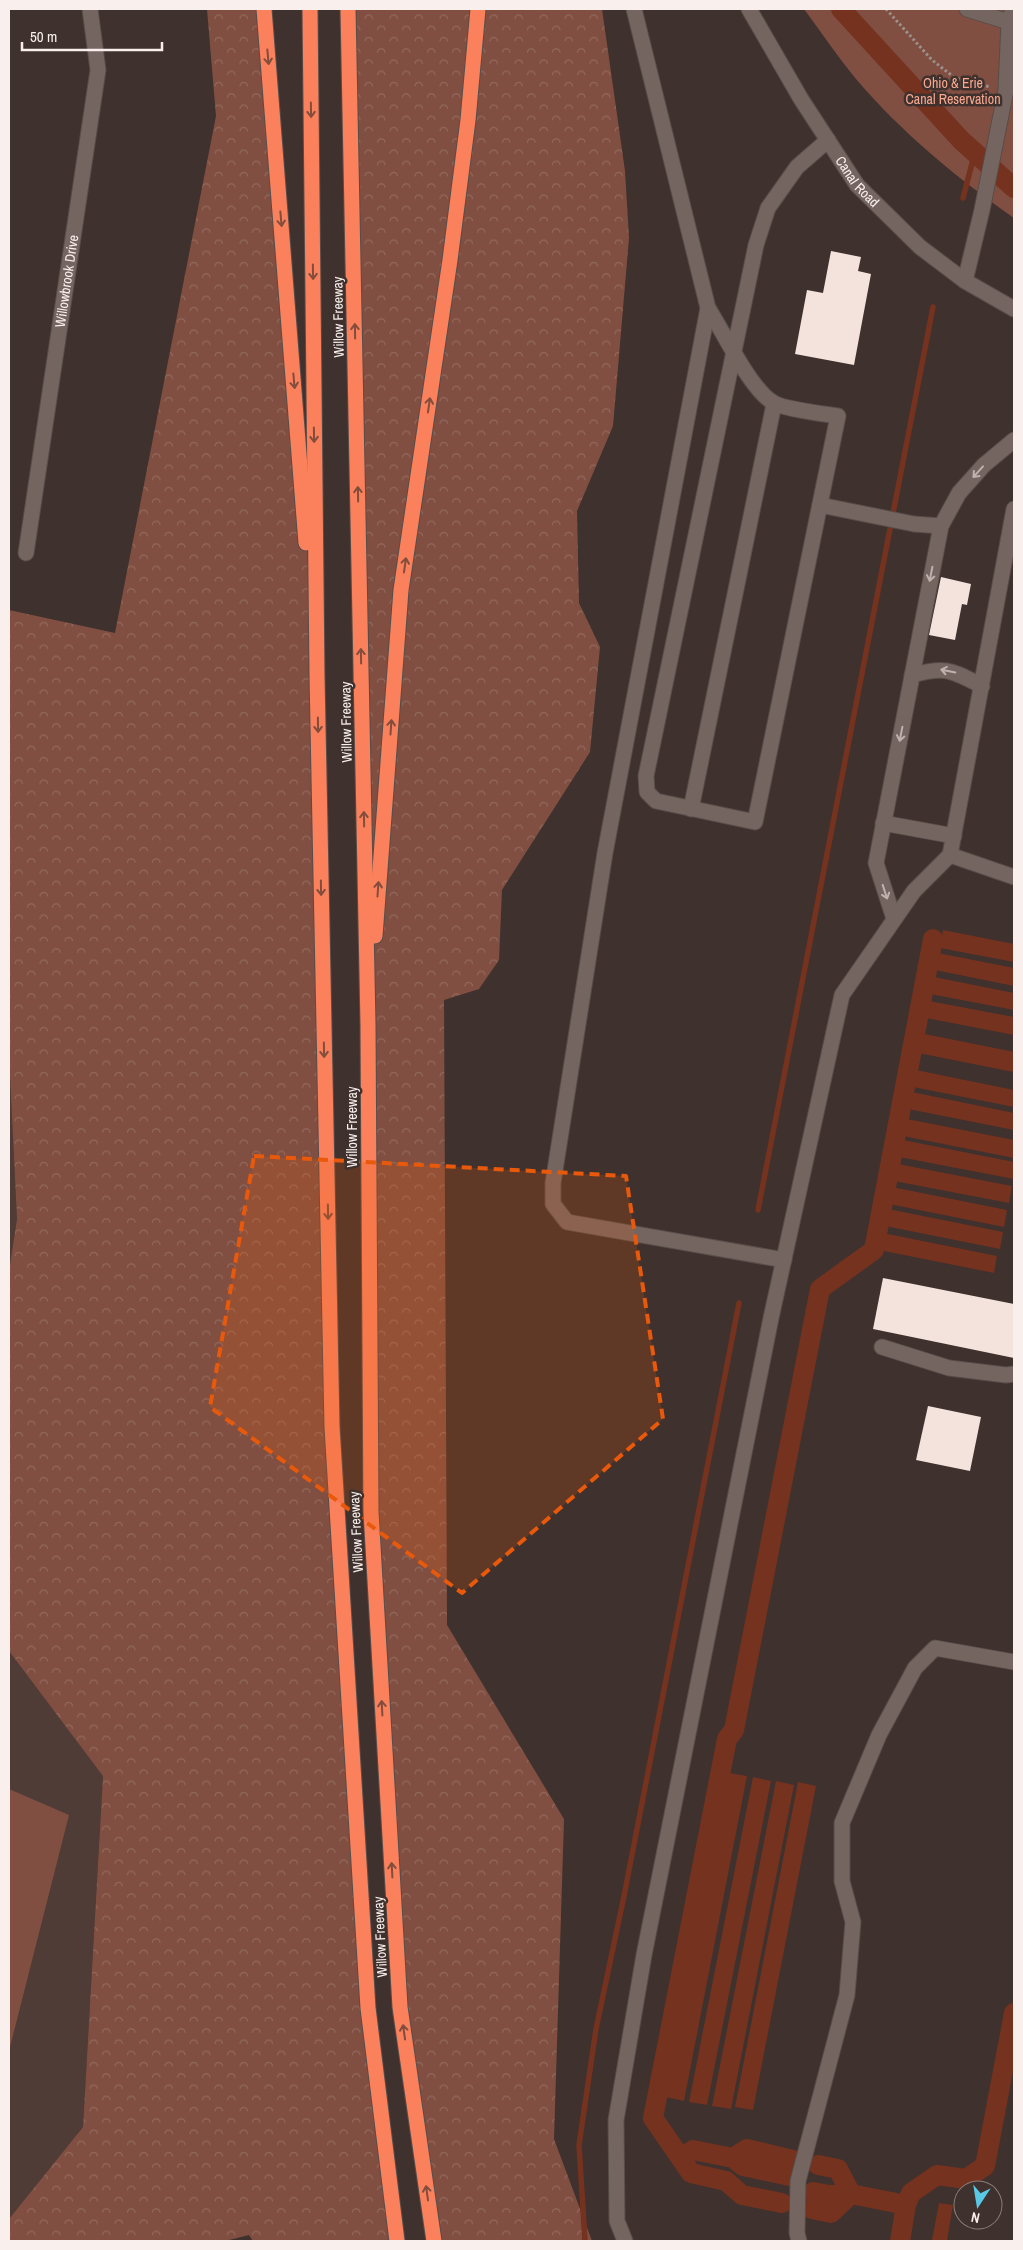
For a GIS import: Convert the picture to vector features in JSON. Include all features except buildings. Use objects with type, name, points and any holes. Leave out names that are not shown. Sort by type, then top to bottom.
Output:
[{"type":"highway","points":[[264,9],[317,676]]},
{"type":"highway","name":"Willow Freeway","points":[[310,9],[317,676],[332,1428],[368,2008],[397,2241]]},
{"type":"highway","name":"Willow Freeway","points":[[348,9],[368,1025],[371,1512],[400,2007],[434,2241]]},
{"type":"highway","points":[[368,1025],[402,590],[450,260],[468,120],[478,9]]},
{"type":"street","name":"Willowbrook Drive","points":[[26,553],[98,70],[90,9]]},
{"type":"street","points":[[634,9],[708,308],[735,351],[759,391],[774,404],[838,416],[754,822],[656,801],[647,792],[646,776],[735,351],[756,245],[768,208],[797,167],[828,140]]},
{"type":"street","name":"Canal Road","points":[[749,9],[801,99],[857,184],[920,247],[965,281],[1014,309]]},
{"type":"street","points":[[965,281],[982,210],[1006,90],[1011,15],[967,9]]},
{"type":"street","points":[[708,308],[605,853],[553,1183],[553,1204],[567,1222],[784,1260]]},
{"type":"street","points":[[690,809],[774,404]]},
{"type":"street","points":[[894,919],[876,863],[941,526],[959,493],[984,465],[1014,440]]},
{"type":"street","points":[[820,505],[914,524],[941,526]]},
{"type":"street","points":[[625,2241],[617,2221],[616,2120],[646,1945],[784,1260],[842,995],[914,891],[950,855],[1014,509]]},
{"type":"street","points":[[912,675],[936,669],[954,672],[982,686]]},
{"type":"street","points":[[884,823],[954,836]]},
{"type":"street","points":[[950,855],[1014,877]]},
{"type":"street","points":[[882,1347],[949,1368],[1006,1375],[1014,1374]]},
{"type":"street","points":[[798,2241],[798,2182],[847,1995],[853,1922],[842,1881],[842,1823],[879,1735],[915,1668],[935,1648],[1014,1662]]},
{"type":"path","points":[[886,9],[932,60],[955,78],[1006,90]]},
{"type":"highlighted area","points":[[254,1156],[626,1176],[663,1419],[462,1593],[210,1407]]},
{"type":"shaded area","points":[[943,930],[1014,944],[1014,962],[940,948]]},
{"type":"shaded area","points":[[938,953],[1014,968],[1014,986],[935,970]]},
{"type":"shaded area","points":[[934,977],[1014,993],[1014,1010],[930,994]]},
{"type":"shaded area","points":[[929,1001],[1014,1017],[1014,1035],[926,1018]]},
{"type":"shaded area","points":[[9,1057],[17,1219],[9,1271]]},
{"type":"shaded area","points":[[916,1070],[1014,1090],[1014,1107],[913,1087]]},
{"type":"shaded area","points":[[912,1092],[1014,1113],[1014,1130],[908,1109]]},
{"type":"shaded area","points":[[907,1119],[1014,1140],[1014,1158],[903,1136]]},
{"type":"shaded area","points":[[903,1140],[1014,1162],[1014,1179],[899,1157]]},
{"type":"shaded area","points":[[898,1164],[1012,1186],[1009,1203],[894,1181]]},
{"type":"shaded area","points":[[892,1187],[1007,1210],[1004,1227],[889,1204]]},
{"type":"shaded area","points":[[888,1209],[1003,1232],[1000,1249],[885,1226]]},
{"type":"shaded area","points":[[883,1233],[997,1256],[994,1273],[879,1250]]},
{"type":"shaded area","points":[[9,1651],[103,1775],[83,2127],[9,2219]]},
{"type":"shaded area","points":[[729,1773],[747,1776],[684,2101],[666,2097]]},
{"type":"shaded area","points":[[753,1777],[771,1781],[707,2105],[689,2102]]},
{"type":"shaded area","points":[[776,1781],[794,1785],[731,2109],[712,2106]]},
{"type":"shaded area","points":[[798,1782],[816,1786],[753,2110],[735,2107]]},
{"type":"shaded area","points":[[939,2203],[953,2205],[947,2241],[932,2240]]},
{"type":"green space","points":[[207,9],[264,9],[317,676],[332,1427],[368,2008],[397,2241],[253,2241],[249,2235],[225,2241],[9,2241],[9,2219],[83,2127],[103,1776],[9,1651],[9,1271],[17,1219],[9,1057],[9,610],[115,633],[216,116]]},
{"type":"green space","points":[[348,9],[602,9],[625,171],[629,238],[613,426],[577,511],[579,603],[600,647],[590,752],[502,890],[499,960],[479,989],[444,1000],[447,1625],[564,1819],[554,2139],[592,2241],[434,2241],[400,2007],[371,1512]]},
{"type":"green space","name":"Ohio & Erie Canal Reservation","points":[[804,9],[1014,9],[1014,218],[951,171],[892,118],[856,79]]},
{"type":"green space","points":[[9,1789],[69,1815],[9,2051]]},
{"type":"waterway","points":[[841,9],[961,140],[1014,188]]},
{"type":"waterway","points":[[963,198],[975,152]]},
{"type":"waterway","points":[[758,1210],[933,307]]},
{"type":"waterway","points":[[782,2203],[742,2195],[726,2181],[691,2173],[653,2118],[727,1739],[734,1730],[820,1289],[874,1250],[933,939]]},
{"type":"waterway","points":[[914,1042],[1014,1062]]},
{"type":"waterway","points":[[585,2241],[579,2145],[596,2029],[624,1896],[739,1303]]},
{"type":"waterway","points":[[813,2192],[829,2195],[851,2194],[906,2205],[911,2193],[937,2175],[966,2179],[985,2166],[1014,2013]]},
{"type":"waterway","points":[[733,2158],[747,2149],[797,2161]]},
{"type":"waterway","points":[[681,2158],[693,2150],[733,2158],[743,2166],[794,2177]]},
{"type":"waterway","points":[[818,2165],[838,2169],[851,2194]]},
{"type":"waterway","points":[[812,2209],[831,2213],[851,2194]]},
{"type":"waterway","points":[[900,2241],[906,2205]]}]
